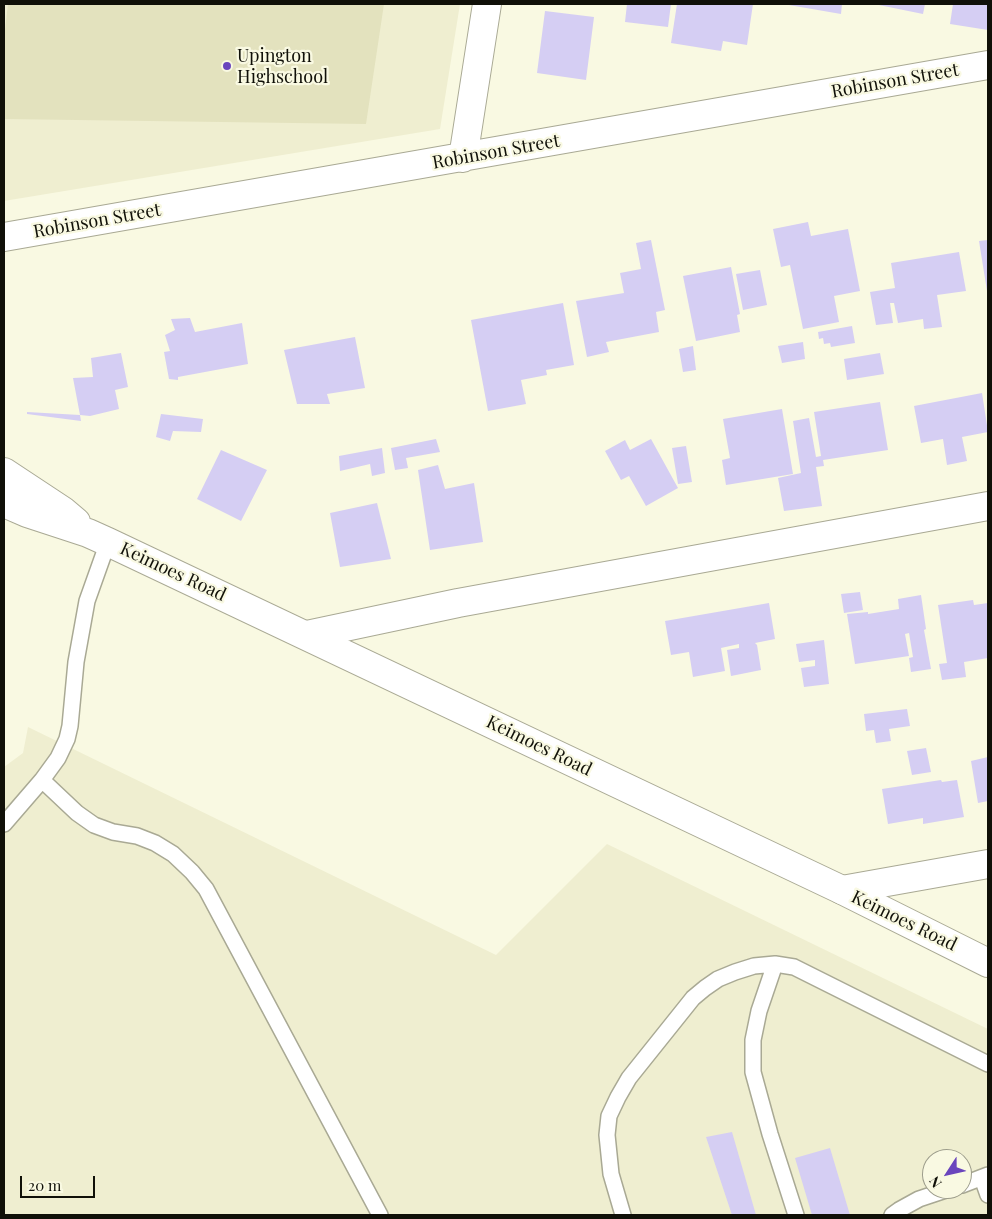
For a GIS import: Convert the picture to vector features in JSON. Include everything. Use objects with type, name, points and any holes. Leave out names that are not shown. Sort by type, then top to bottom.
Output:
[{"type":"street","points":[[463,158],[487,4]]},
{"type":"street","name":"Robinson Street","points":[[4,237],[988,65]]},
{"type":"street","points":[[4,472],[98,537]]},
{"type":"street","points":[[4,503],[27,513],[98,537]]},
{"type":"street","points":[[307,635],[458,603],[988,506]]},
{"type":"street","name":"Keimoes Road","points":[[98,537],[842,890],[988,963]]},
{"type":"street","points":[[842,890],[988,864]]},
{"type":"lane","points":[[4,824],[42,780],[58,758],[67,738],[70,726],[76,662],[98,537]]},
{"type":"lane","points":[[42,780],[77,813],[94,825],[113,832],[137,836],[155,842],[173,854],[206,889],[380,1215]]},
{"type":"lane","points":[[623,1215],[611,1174],[607,1135],[609,1116],[629,1078],[677,1017],[705,988],[718,979],[754,966],[775,964],[794,967],[988,1064]]},
{"type":"lane","points":[[775,964],[759,1011],[753,1040],[753,1072],[770,1134],[796,1215]]},
{"type":"lane","points":[[972,1182],[985,1177],[988,1195]]},
{"type":"lane","points":[[892,1215],[922,1198]]},
{"type":"shaded area","name":"Upington Highschool","points":[[4,4],[460,4],[440,129],[4,201]]},
{"type":"shaded area","name":"Upington Highschool","points":[[8,4],[384,4],[366,124],[4,119],[4,38]]},
{"type":"shaded area","points":[[28,727],[496,955],[607,844],[988,1029],[988,1215],[4,1215],[4,767],[23,753]]},
{"type":"building","points":[[627,4],[671,4],[668,27],[625,22]]},
{"type":"building","points":[[677,4],[753,4],[747,45],[723,41],[721,51],[671,43]]},
{"type":"building","points":[[783,4],[842,4],[841,14]]},
{"type":"building","points":[[874,4],[925,4],[923,14]]},
{"type":"building","points":[[953,4],[988,4],[988,30],[950,24]]},
{"type":"building","points":[[545,11],[594,17],[586,80],[537,73]]},
{"type":"building","points":[[808,222],[811,236],[848,229],[860,291],[834,296],[839,322],[803,329],[790,265],[781,267],[773,229]]},
{"type":"building","points":[[651,240],[665,310],[656,312],[659,332],[606,342],[609,352],[587,357],[576,301],[624,293],[620,273],[641,269],[636,243]]},
{"type":"building","points":[[988,240],[988,291],[987,291],[979,241]]},
{"type":"building","points":[[959,252],[966,291],[937,295],[942,327],[924,329],[923,319],[898,323],[894,303],[890,303],[893,323],[876,325],[870,292],[895,288],[891,263]]},
{"type":"building","points":[[731,267],[740,314],[737,315],[740,332],[696,341],[683,276]]},
{"type":"building","points":[[760,270],[767,305],[743,310],[736,274]]},
{"type":"building","points":[[563,303],[574,365],[546,370],[547,375],[521,380],[526,404],[488,411],[471,320]]},
{"type":"building","points":[[190,318],[195,332],[242,323],[248,364],[178,377],[178,380],[169,379],[164,352],[170,351],[165,335],[175,330],[171,319]]},
{"type":"building","points":[[852,326],[855,343],[831,347],[830,343],[824,344],[823,338],[819,339],[818,332]]},
{"type":"building","points":[[355,337],[365,388],[327,394],[330,404],[297,404],[284,350]]},
{"type":"building","points":[[803,342],[805,359],[782,363],[778,346]]},
{"type":"building","points":[[693,346],[696,370],[683,372],[679,349]]},
{"type":"building","points":[[121,353],[128,387],[115,390],[119,409],[90,416],[80,415],[73,378],[93,377],[91,358]]},
{"type":"building","points":[[880,353],[884,374],[847,380],[844,359]]},
{"type":"building","points":[[982,393],[988,432],[962,437],[967,461],[947,465],[943,439],[921,443],[914,406]]},
{"type":"building","points":[[880,402],[888,450],[823,460],[824,466],[816,467],[822,506],[784,511],[778,478],[801,473],[793,421],[809,418],[816,457],[821,456],[814,412]]},
{"type":"building","points":[[782,409],[793,474],[726,485],[722,460],[730,458],[723,419]]},
{"type":"building","points":[[27,412],[80,415],[81,421],[27,414]]},
{"type":"building","points":[[161,414],[203,419],[201,432],[173,431],[170,441],[156,437]]},
{"type":"building","points":[[436,439],[440,452],[406,458],[408,468],[395,470],[391,448]]},
{"type":"building","points":[[651,439],[678,488],[646,506],[629,476],[621,480],[605,451],[625,440],[630,450]]},
{"type":"building","points":[[686,446],[692,482],[678,484],[672,448]]},
{"type":"building","points":[[382,448],[385,473],[372,476],[370,464],[340,471],[339,456]]},
{"type":"building","points":[[221,450],[267,470],[241,521],[197,499]]},
{"type":"building","points":[[438,465],[445,489],[474,483],[483,542],[430,550],[418,470]]},
{"type":"building","points":[[377,503],[391,559],[340,567],[330,513]]},
{"type":"building","points":[[860,592],[863,610],[844,613],[841,594]]},
{"type":"building","points":[[921,595],[926,629],[924,630],[931,669],[911,672],[909,658],[913,657],[909,633],[905,634],[909,656],[855,664],[847,614],[868,612],[868,614],[899,609],[898,599]]},
{"type":"building","points":[[973,600],[974,605],[988,603],[988,658],[964,662],[966,677],[942,680],[939,664],[947,663],[938,605]]},
{"type":"building","points":[[769,603],[775,639],[755,643],[757,645],[761,670],[731,676],[727,650],[739,648],[739,644],[721,648],[725,671],[693,677],[689,652],[671,655],[665,621]]},
{"type":"building","points":[[824,640],[829,684],[804,687],[801,668],[815,666],[815,660],[799,662],[796,644]]},
{"type":"building","points":[[907,709],[910,726],[889,729],[891,741],[876,743],[874,730],[866,731],[864,714]]},
{"type":"building","points":[[926,748],[931,772],[912,775],[907,751]]},
{"type":"building","points":[[988,757],[988,801],[978,803],[971,761]]},
{"type":"building","points":[[941,780],[942,782],[957,780],[964,817],[923,824],[923,818],[888,824],[882,789]]},
{"type":"building","points":[[732,1132],[756,1215],[732,1215],[706,1137]]},
{"type":"building","points":[[830,1148],[850,1215],[812,1215],[795,1158]]},
{"type":"place","name":"Upington Highschool","points":[[227,66]]}]
